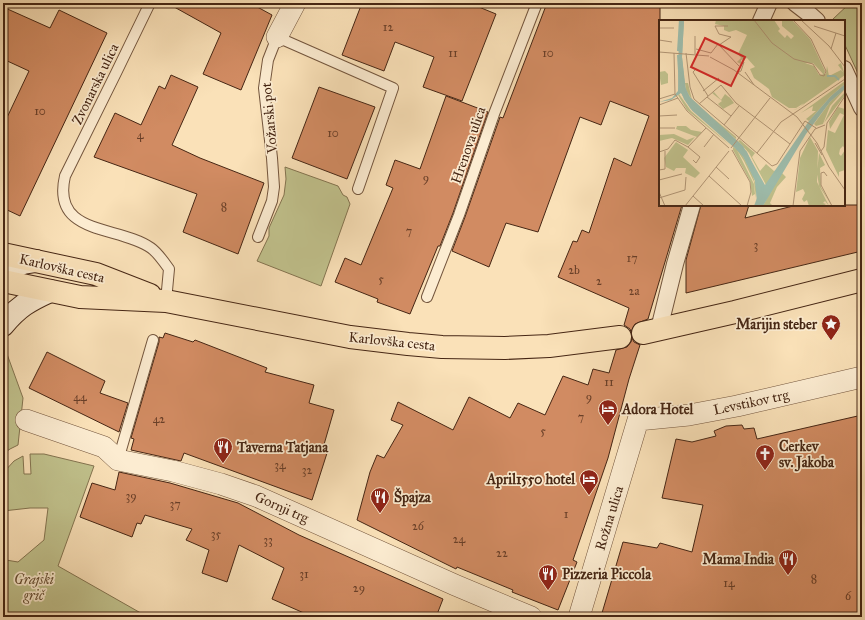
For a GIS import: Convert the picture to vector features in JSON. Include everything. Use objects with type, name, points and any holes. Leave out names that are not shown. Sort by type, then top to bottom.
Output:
[{"type":"main road","name":"Karlovška cesta","points":[[3,254],[96,274],[166,301]]},
{"type":"main road","points":[[3,270],[23,263],[36,261]]},
{"type":"main road","points":[[651,331],[735,312],[862,280]]},
{"type":"main road","name":"Karlovška cesta","points":[[3,281],[80,297],[166,301],[350,338],[442,347],[489,348],[549,346],[620,337]]},
{"type":"main road","points":[[3,326],[21,306],[50,291]]},
{"type":"street","name":"Vožarski pot","points":[[277,37],[295,3]]},
{"type":"street","points":[[761,20],[769,3]]},
{"type":"street","points":[[795,3],[816,20]]},
{"type":"street","points":[[845,71],[862,108]]},
{"type":"street","points":[[651,331],[675,264],[692,206]]},
{"type":"street","name":"Levstikov trg","points":[[638,420],[688,415],[737,406],[862,377]]},
{"type":"street","points":[[26,420],[104,447],[118,460]]},
{"type":"street","name":"Rožna ulica","points":[[579,617],[638,420]]},
{"type":"street","name":"Gornji trg","points":[[118,460],[173,471],[221,484],[256,496],[454,585],[531,617]]},
{"type":"lane","name":"Zvonarska ulica","points":[[150,3],[65,176],[62,186],[68,211],[75,218],[84,224],[144,245],[154,251],[163,260],[169,269],[166,301]]},
{"type":"lane","name":"Hrenova ulica","points":[[427,297],[459,215],[494,114],[537,3]]},
{"type":"lane","points":[[277,37],[393,88],[358,189]]},
{"type":"lane","name":"Vožarski pot","points":[[258,237],[272,201],[274,187],[264,88],[268,60],[277,37]]},
{"type":"lane","points":[[118,460],[153,340]]},
{"type":"green space","points":[[850,3],[862,3],[862,82],[845,45],[845,20],[833,19]]},
{"type":"green space","points":[[285,167],[338,186],[343,195],[347,197],[350,204],[321,286],[257,261],[269,236],[269,228],[284,195],[286,179]]},
{"type":"green space","points":[[7,354],[23,398],[18,445],[3,454],[3,370]]},
{"type":"green space","name":"Grajski grič","points":[[30,454],[44,454],[94,466],[58,566],[146,616],[145,617],[3,617],[3,561],[18,562],[44,540],[48,508],[3,511],[3,473],[14,461],[23,456],[24,474],[31,474]]},
{"type":"building","points":[[167,3],[250,3],[272,15],[241,90],[203,74],[221,33]]},
{"type":"building","points":[[362,3],[469,3],[496,14],[462,101],[423,87],[434,57],[416,50],[395,42],[384,71],[342,55]]},
{"type":"building","points":[[547,3],[660,3],[659,206],[682,206],[648,319],[635,324],[631,332],[630,329],[624,325],[629,308],[558,277],[573,241],[577,242],[582,230],[589,233],[614,158],[631,166],[649,116],[610,101],[601,125],[580,117],[538,232],[506,223],[489,267],[452,251],[500,117],[503,118]]},
{"type":"building","points":[[3,7],[50,28],[59,10],[107,33],[20,216],[3,208],[3,126],[29,71],[3,59]]},
{"type":"building","points":[[171,75],[198,87],[172,145],[200,158],[264,183],[238,254],[183,232],[197,194],[94,157],[115,113],[141,125],[159,86],[165,89]]},
{"type":"building","points":[[319,87],[375,107],[347,179],[292,158]]},
{"type":"building","points":[[446,96],[488,112],[453,213],[410,314],[377,302],[378,299],[335,282],[345,258],[361,265],[393,188],[386,185],[395,160],[420,169]]},
{"type":"building","points":[[862,205],[862,251],[686,293],[686,260],[701,206],[749,206],[745,218],[793,206]]},
{"type":"building","points":[[165,333],[193,342],[195,340],[267,368],[265,372],[314,385],[309,403],[334,410],[323,448],[328,450],[312,500],[184,453],[181,461],[131,450],[134,439],[131,438],[159,342],[159,337],[163,338]]},
{"type":"building","points":[[632,338],[634,342],[640,345],[629,379],[608,458],[573,560],[577,562],[558,610],[512,592],[513,590],[457,567],[456,569],[357,520],[370,472],[377,455],[384,458],[403,425],[391,420],[398,402],[453,430],[469,397],[510,418],[518,403],[545,415],[563,376],[588,385],[593,369],[609,373],[616,350],[627,347]]},
{"type":"building","points":[[47,352],[105,381],[100,393],[128,403],[119,432],[29,388]]},
{"type":"building","points":[[862,415],[862,617],[638,617],[602,613],[623,542],[657,548],[660,543],[692,552],[703,505],[662,498],[676,439],[692,442],[716,436],[714,431],[726,426],[742,425],[744,429],[754,428],[757,439]]},
{"type":"building","points":[[119,472],[170,483],[238,503],[299,535],[443,599],[436,617],[313,617],[272,599],[284,568],[239,545],[227,582],[202,573],[209,550],[186,540],[192,529],[145,515],[141,524],[137,523],[132,537],[80,517],[92,483],[115,490]]},
{"type":"place","name":"Marijin steber","points":[[831,341]]},
{"type":"place","name":"Adora Hotel","points":[[608,426]]},
{"type":"place","name":"Taverna Tatjana","points":[[223,464]]},
{"type":"place","name":"Cerkev sv. Jakoba","points":[[765,471]]},
{"type":"place","name":"April1550 hotel","points":[[589,496]]},
{"type":"place","name":"Špajza","points":[[380,514]]},
{"type":"place","name":"Mama India","points":[[788,576]]},
{"type":"place","name":"Pizzeria Piccola","points":[[548,591]]}]
